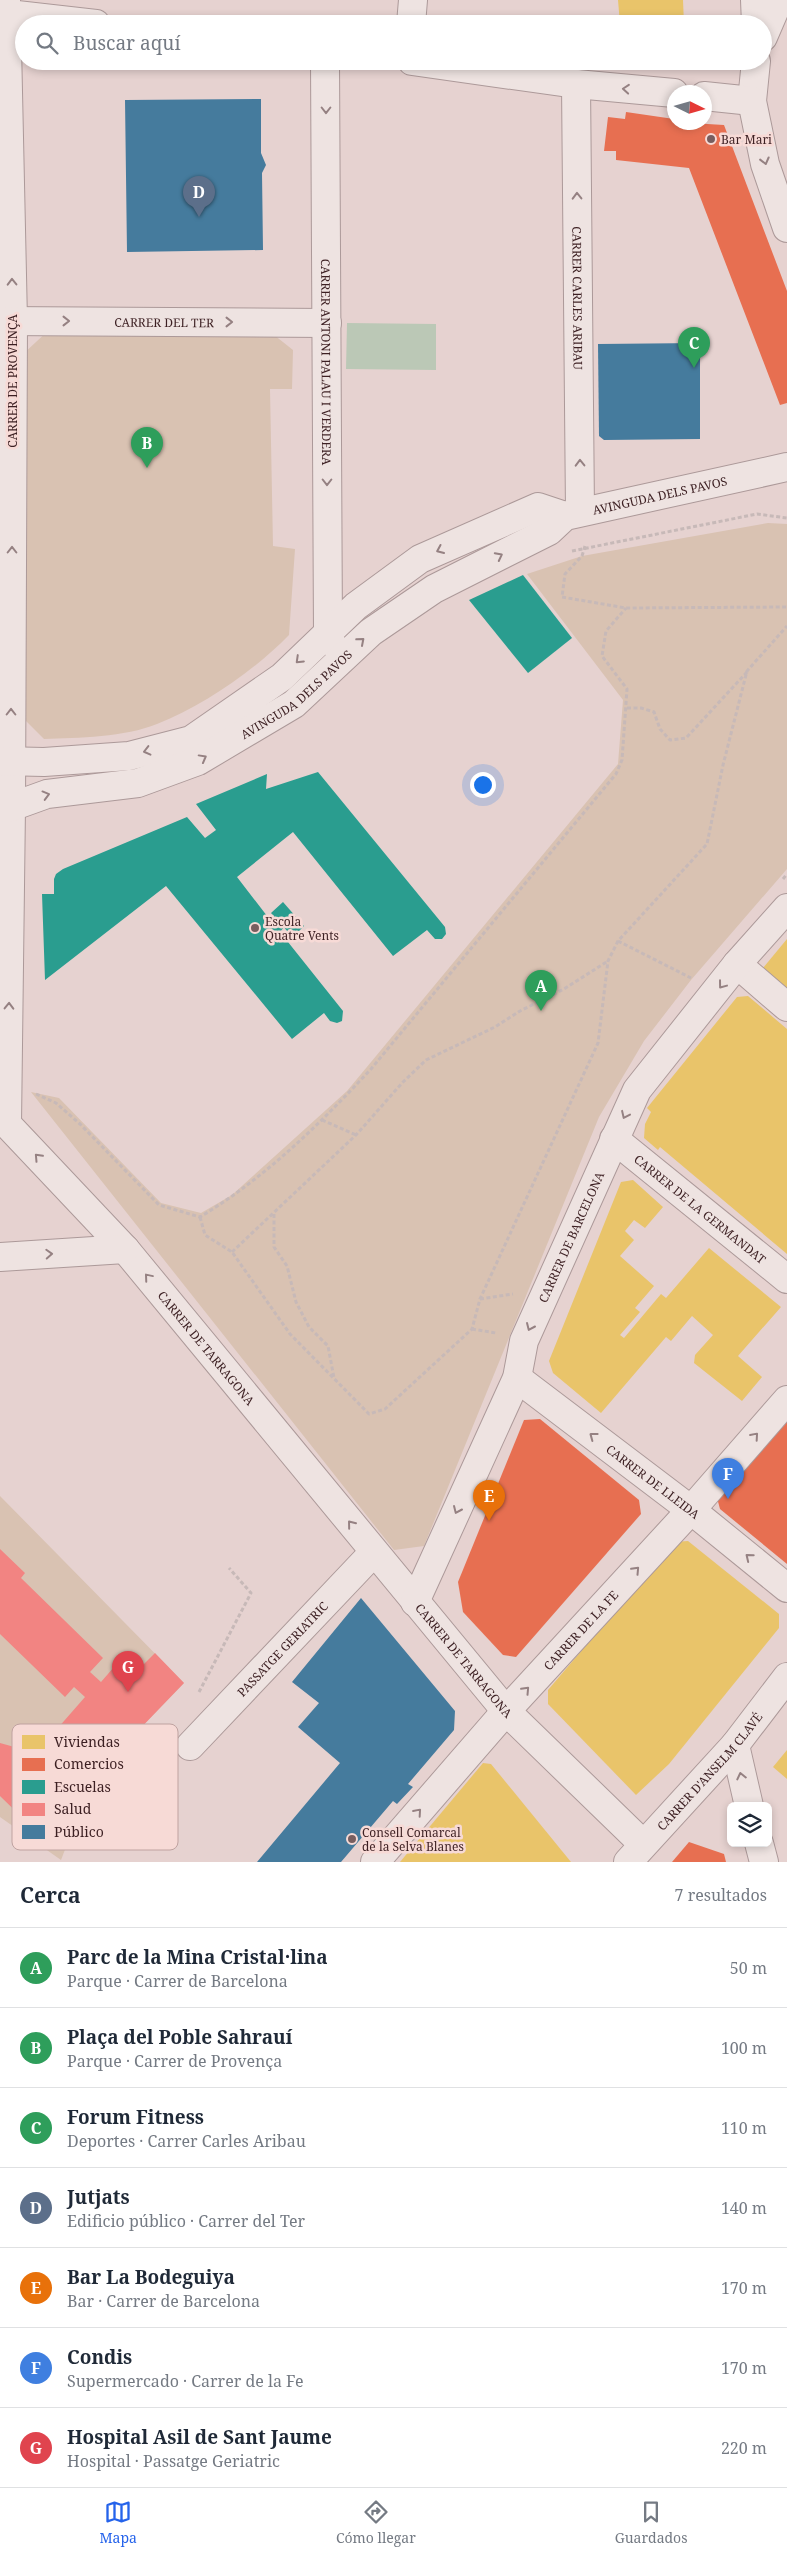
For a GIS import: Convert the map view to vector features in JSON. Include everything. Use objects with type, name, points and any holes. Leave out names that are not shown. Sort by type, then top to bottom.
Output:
[{"type":"street","points":[[412,15],[414,0]]},
{"type":"street","points":[[755,0],[756,15]]},
{"type":"street","points":[[772,16],[779,0]]},
{"type":"street","points":[[3,8],[44,15]]},
{"type":"street","name":"CARRER DE PROVENÇA","points":[[3,8],[6,321],[5,761]]},
{"type":"street","name":"CARRER ANTONI PALAU I VERDERA","points":[[325,70],[328,632],[338,661]]},
{"type":"street","points":[[476,70],[576,84],[667,92]]},
{"type":"street","points":[[755,70],[752,101],[765,164],[787,228]]},
{"type":"street","name":"CARRER CARLES ARIBAU","points":[[573,514],[576,84]]},
{"type":"street","points":[[712,97],[752,101]]},
{"type":"street","name":"CARRER DEL TER","points":[[6,321],[327,323]]},
{"type":"street","name":"AVINGUDA DELS PAVOS","points":[[6,808],[47,794],[138,783],[198,761],[294,704],[371,632],[434,589],[549,531],[573,514],[787,467]]},
{"type":"street","name":"AVINGUDA DELS PAVOS","points":[[756,475],[787,482]]},
{"type":"street","name":"AVINGUDA DELS PAVOS","points":[[5,761],[44,762],[129,756],[191,740],[282,677],[356,606],[420,559],[538,507],[573,514]]},
{"type":"street","name":"CARRER DE TARRAGONA","points":[[5,761],[4,1129],[124,1249],[506,1711],[636,1853]]},
{"type":"street","name":"CARRER DE BARCELONA","points":[[415,1602],[517,1378],[524,1341],[637,1090],[737,964],[787,908]]},
{"type":"street","points":[[737,964],[787,1007]]},
{"type":"street","name":"CARRER DE LA GERMANDAT","points":[[614,1139],[787,1279]]},
{"type":"street","points":[[0,1257],[124,1249]]},
{"type":"street","name":"CARRER DE LLEIDA","points":[[517,1378],[691,1510],[787,1588]]},
{"type":"street","name":"CARRER DE LA FE","points":[[375,1862],[506,1711],[691,1510],[787,1400]]},
{"type":"street","name":"PASSATGE GERIATRIC","points":[[190,1746],[374,1552]]},
{"type":"street","name":"CARRER D'ANSELM CLAVÉ","points":[[636,1853],[734,1745],[787,1677]]},
{"type":"street","points":[[734,1745],[748,1802]]},
{"type":"street","points":[[760,1847],[764,1862]]},
{"type":"path","points":[[585,546],[582,556],[565,574],[562,597],[626,608],[787,607]]},
{"type":"path","points":[[31,1092],[56,1103],[74,1118],[159,1205],[200,1217],[228,1200],[262,1174],[322,1120],[410,1025],[616,774],[622,760],[627,689],[602,656],[606,630],[626,608]]},
{"type":"path","points":[[627,708],[641,708],[654,712],[660,729],[670,740],[686,738],[787,626]]},
{"type":"path","points":[[200,1217],[205,1235],[232,1252],[290,1334],[369,1414],[385,1409],[472,1329],[480,1299],[598,1043],[608,961],[618,941],[707,844],[747,671]]},
{"type":"path","points":[[618,941],[698,981]]},
{"type":"path","points":[[232,1252],[356,1135],[403,1082],[426,1060],[495,1027],[520,1010],[564,988],[608,961]]},
{"type":"path","points":[[322,1120],[356,1135]]},
{"type":"path","points":[[274,1213],[274,1247],[287,1266],[296,1302],[308,1327],[328,1346],[334,1379]]},
{"type":"path","points":[[222,1712],[197,1696],[251,1593],[229,1568]]},
{"type":"shaded area","points":[[347,323],[436,324],[436,370],[346,369]]},
{"type":"shaded area","points":[[51,328],[269,331],[293,350],[292,389],[270,389],[273,546],[295,549],[289,635],[228,686],[174,716],[157,724],[131,732],[101,736],[44,739],[23,718],[21,356]]},
{"type":"shaded area","points":[[768,523],[787,524],[787,869],[691,980],[644,1041],[599,1117],[424,1546],[394,1550],[31,1092],[59,1098],[161,1203],[201,1213],[232,1195],[347,1091],[618,764],[623,700],[527,574],[582,556]]},
{"type":"shaded area","points":[[0,1496],[184,1683],[144,1724],[12,1724],[12,1825],[0,1817]]},
{"type":"shaded area","points":[[47,1850],[65,1850],[61,1860]]},
{"type":"building: Viviendas","points":[[618,0],[683,0],[684,15],[619,15]]},
{"type":"building: Viviendas","points":[[787,939],[787,989],[763,968]]},
{"type":"building: Viviendas","points":[[748,996],[787,1029],[787,1254],[660,1147],[658,1150],[644,1138],[645,1124],[651,1112],[647,1108],[737,997]]},
{"type":"building: Viviendas","points":[[633,1180],[663,1207],[645,1228],[634,1220],[625,1231],[634,1240],[620,1256],[654,1286],[635,1308],[640,1312],[620,1335],[624,1338],[661,1294],[666,1298],[709,1248],[781,1307],[738,1356],[762,1377],[742,1401],[694,1363],[695,1355],[713,1335],[692,1316],[671,1341],[666,1337],[601,1413],[553,1373],[549,1361],[621,1182]]},
{"type":"building: Viviendas","points":[[688,1541],[779,1614],[779,1628],[669,1764],[636,1795],[548,1704],[548,1690],[674,1542]]},
{"type":"building: Viviendas","points":[[787,1750],[787,1779],[773,1767]]},
{"type":"building: Viviendas","points":[[483,1763],[491,1764],[571,1862],[400,1862]]},
{"type":"building: Comercios","points":[[626,112],[667,118],[667,130],[712,130],[712,124],[724,125],[787,291],[787,403],[780,405],[689,168],[616,160],[616,151],[604,151],[608,117],[625,119]]},
{"type":"building: Comercios","points":[[787,1416],[787,1564],[720,1509],[716,1494]]},
{"type":"building: Comercios","points":[[540,1419],[639,1500],[641,1514],[516,1657],[503,1655],[463,1612],[458,1582],[524,1420]]},
{"type":"building: Comercios","points":[[689,1842],[724,1854],[726,1862],[672,1862]]},
{"type":"building: Escuelas","points":[[523,575],[572,638],[528,673],[469,600]]},
{"type":"building: Escuelas","points":[[318,772],[445,927],[446,934],[442,939],[435,939],[427,930],[393,956],[293,832],[237,877],[274,925],[277,920],[271,913],[283,902],[304,926],[292,938],[284,927],[280,932],[343,1011],[342,1021],[337,1023],[330,1021],[324,1013],[292,1039],[166,886],[45,980],[42,894],[54,894],[56,874],[63,869],[187,817],[205,838],[216,830],[196,804],[267,774],[266,789]]},
{"type":"building: Salud","points":[[0,1549],[25,1573],[21,1578],[103,1658],[90,1672],[101,1682],[114,1667],[128,1680],[155,1653],[184,1683],[145,1724],[61,1724],[85,1697],[74,1687],[65,1697],[0,1634]]},
{"type":"building: Salud","points":[[0,1743],[12,1746],[12,1808],[0,1796]]},
{"type":"building: Público","points":[[261,99],[261,153],[266,165],[262,173],[263,250],[127,252],[125,100]]},
{"type":"building: Público","points":[[700,343],[700,439],[604,440],[599,436],[598,344]]},
{"type":"building: Público","points":[[361,1598],[455,1711],[454,1730],[408,1784],[413,1787],[397,1804],[393,1801],[341,1862],[257,1862],[340,1763],[298,1727],[319,1703],[292,1682]]},
{"type":"place","name":"Bar Mari","points":[[711,139]]},
{"type":"place","name":"Jutjats","points":[[199,217]]},
{"type":"place","name":"Forum Fitness","points":[[694,368]]},
{"type":"place","name":"Plaça del Poble Sahrauí","points":[[147,468]]},
{"type":"place","name":"Escola Quatre Vents","points":[[255,928]]},
{"type":"place","name":"Parc de la Mina Cristal·lina","points":[[541,1011]]},
{"type":"place","name":"Condis","points":[[728,1499]]},
{"type":"place","name":"Bar La Bodeguiya","points":[[489,1521]]},
{"type":"place","name":"Hospital Asil de Sant Jaume","points":[[128,1692]]},
{"type":"place","name":"Consell Comarcal de la Selva Blanes","points":[[352,1839]]}]
